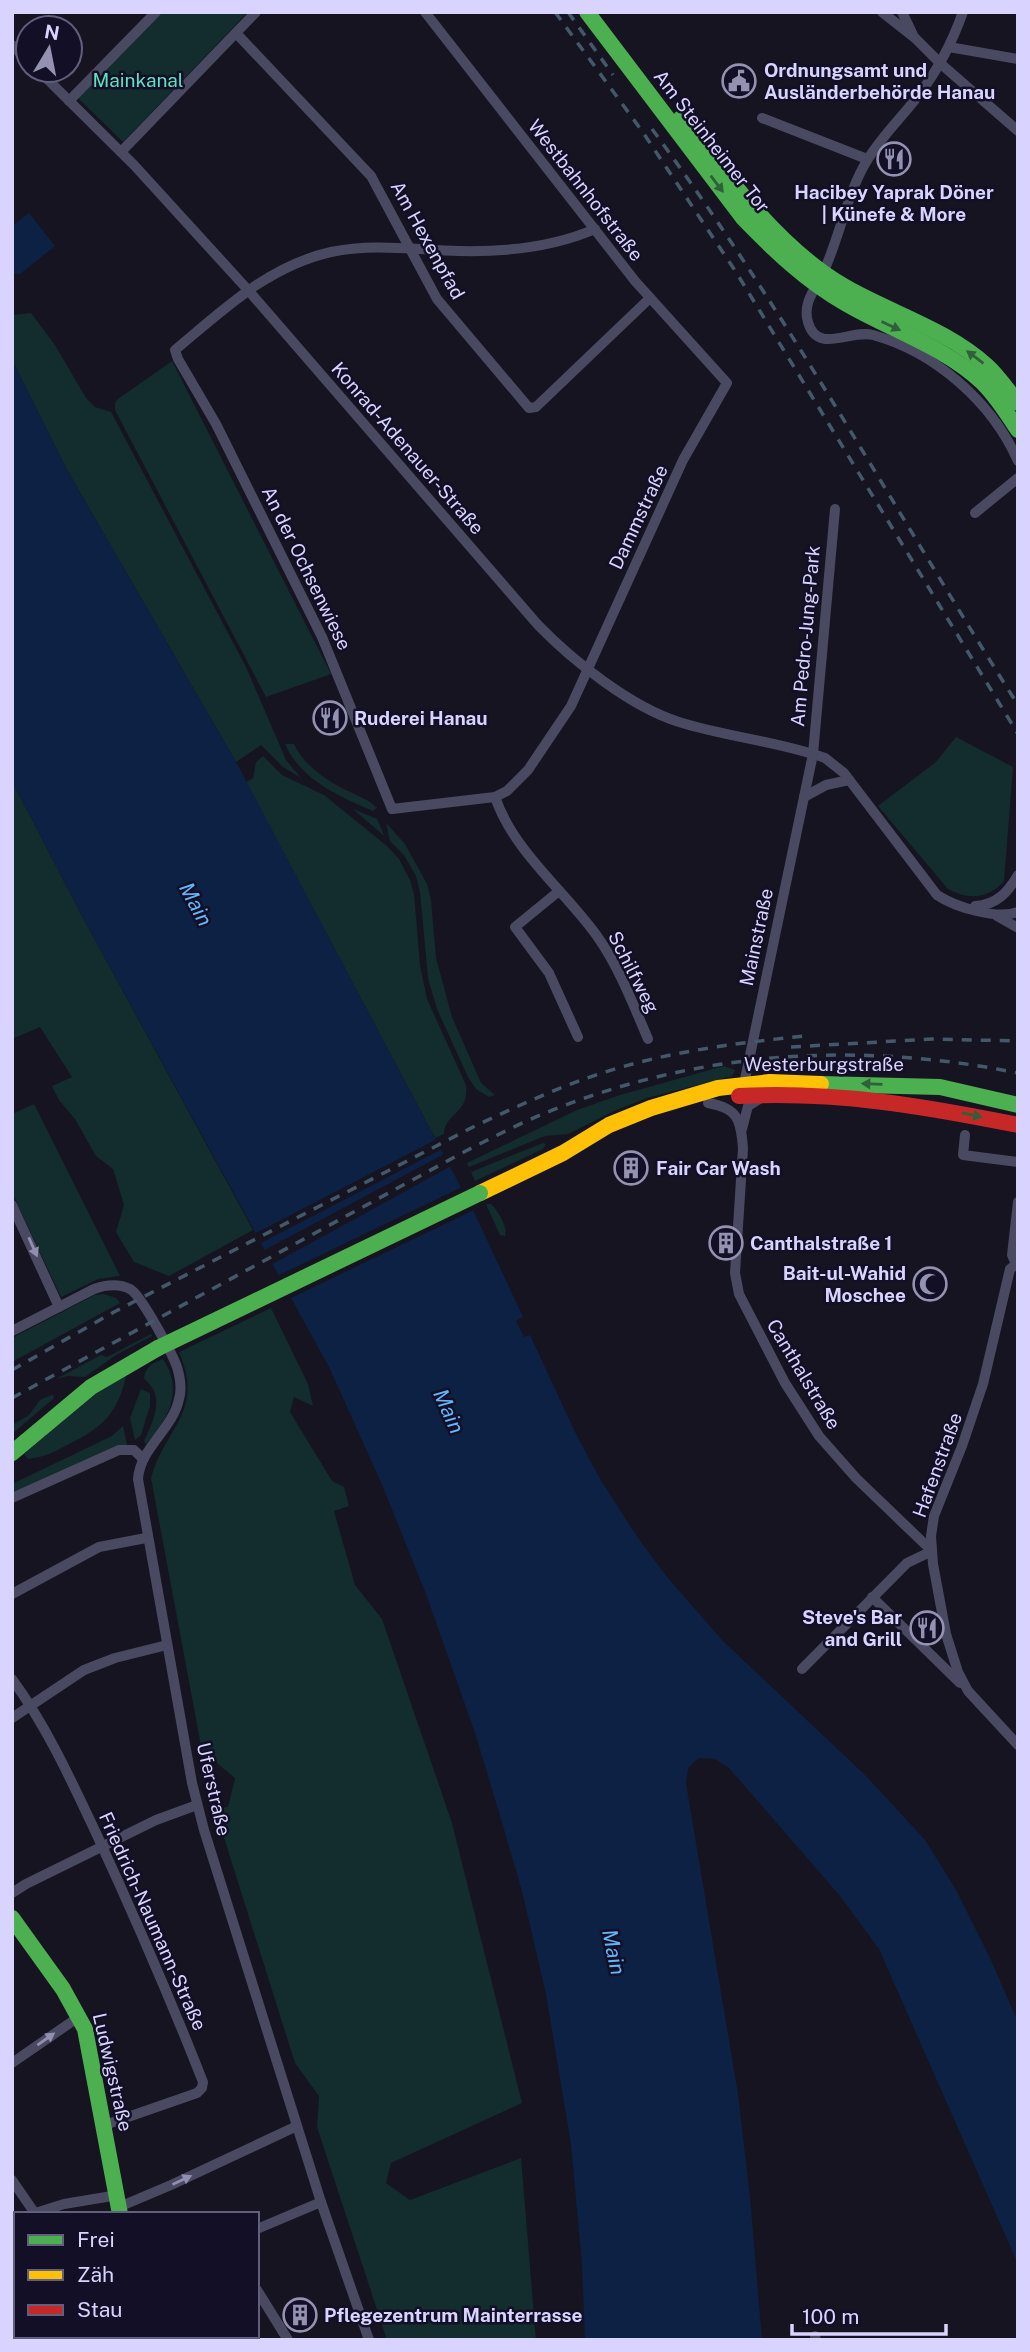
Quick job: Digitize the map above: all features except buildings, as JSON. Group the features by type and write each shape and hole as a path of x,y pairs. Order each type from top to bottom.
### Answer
{"main road":[{"name":"Am Steinheimer Tor","path":"587,12 743,218 781,257 819,279 865,314 942,352 964,367 999,400 1018,430"},
{"name":"Am Steinheimer Tor","path":"601,12 662,95 757,212 819,279 847,289 960,346 986,365 1018,403"},
{"name":"Westerburgstraße","path":"562,1153 609,1125 701,1092 742,1090 783,1083 940,1087 1018,1105"},
{"name":"Westerburgstraße","path":"562,1153 643,1122 742,1090 770,1095 875,1100 926,1106 1018,1125"},
{"path":"12,1453 91,1387 158,1348 562,1153"},
{"name":"Ludwigstraße","path":"12,1918 80,2016 88,2042 119,2205"}],"street":[{"path":"69,101 156,12"},
{"path":"121,152 256,12"},
{"name":"Westbahnhofstraße","path":"425,12 650,298 727,383"},
{"path":"882,12 915,38 1018,131"},
{"path":"902,12 915,38"},
{"path":"963,12 941,64 867,159 809,299 808,323 816,335 832,341 855,334 869,334 889,341 934,365 964,387 976,400 1001,431 1018,461"},
{"name":"Am Hexenpfad","path":"236,33 371,176 437,299 529,408 536,407 650,298"},
{"path":"949,47 1018,59"},
{"name":"Konrad-Adenauer-Straße","path":"52,84 121,152 248,290 538,625 586,668 639,703 670,719 813,754"},
{"path":"762,118 867,159"},
{"path":"248,290 296,263 332,252 366,248 459,251 508,249 565,239 595,229"},
{"name":"An der Ochsenwiese","path":"248,290 175,350 216,424 322,637 392,809 495,797"},
{"name":"Dammstraße","path":"495,797 507,791 528,770 570,706 683,460 727,383"},
{"path":"975,513 1018,478"},
{"name":"Am Pedro-Jung-Park","path":"835,509 813,754 832,763 849,780 933,891 945,900 997,916 1018,928"},
{"name":"Mainstraße","path":"742,1090 813,754"},
{"path":"804,797 825,785 849,780"},
{"name":"Schilfweg","path":"495,797 505,823 599,939 648,1038"},
{"path":"967,907 982,906 1001,897 1018,874"},
{"path":"559,891 515,927 549,973 578,1037"},
{"name":"Am Pedro-Jung-Park","path":"997,916 1018,912"},
{"name":"Canthalstraße","path":"770,1095 757,1099 748,1106 742,1132 735,1273 739,1294 785,1382 819,1436 856,1478 932,1551"},
{"path":"708,1102 733,1111 742,1132"},
{"path":"965,1135 963,1155 1018,1162"},
{"name":"Hafenstraße","path":"1018,1202 1012,1255 1017,1264 1010,1269 993,1347 973,1416 934,1516 931,1536 948,1646 958,1672 968,1691 1018,1745"},
{"path":"12,1205 59,1307"},
{"path":"12,1331 94,1289 111,1285 133,1291 155,1324 178,1369 181,1387 177,1406 169,1423 143,1459 134,1450 119,1450 12,1498"},
{"name":"Uferstraße","path":"143,1459 138,1479 146,1538 197,1805 321,2202 369,2340"},
{"path":"12,1594 99,1547 146,1538"},
{"path":"803,1669 906,1563 932,1551"},
{"path":"872,1597 968,1691"},
{"path":"12,1718 76,1674 93,1666 167,1645"},
{"name":"Friedrich-Naumann-Straße","path":"12,1679 31,1704 54,1746 102,1846 171,2001 203,2085 197,2093 105,2125"},
{"path":"12,1892 156,1820 197,1805"},
{"path":"12,2063 80,2016"},
{"path":"36,2212 64,2204 119,2205 171,2185 297,2126"},
{"path":"12,2180 32,2212"},
{"path":"259,2228 321,2202"},
{"path":"259,2293 288,2340"}],"green space":[{"name":"Mainkanal","path":"160,12 248,12 123,142 77,97"},
{"path":"31,313 55,345 86,398 95,407 111,412 246,667 286,760 301,778 283,767 261,745 236,762 67,470 12,360 12,315"},
{"path":"172,361 331,674 266,697 115,410 118,399"},
{"path":"956,737 1013,767 1004,881 992,891 978,896 963,895 948,889 878,806 936,762"},
{"path":"285,744 294,744 304,759 324,778 377,808 373,811 323,786 301,768"},
{"path":"263,756 282,775 324,795 387,846 399,859 410,880 414,894 420,965 427,999 466,1085 464,1102 448,1121 444,1134 435,1138 246,782 253,778 256,762"},
{"path":"12,781 82,916 253,1230 169,1276 134,1262 116,1232 124,1205 113,1169 96,1156 75,1119 59,1100 52,1086 72,1077 40,1027 12,1039"},
{"path":"353,809 377,819 384,835 383,835"},
{"path":"386,823 405,844 427,884 436,958 452,1017 481,1083 495,1095 489,1097 476,1089 437,1009 428,978 420,892 416,876 404,855 390,841"},
{"path":"724,1066 735,1070 732,1076 647,1098 568,1134 545,1136 469,1167 467,1163 577,1110"},
{"path":"34,1104 120,1276 98,1279 61,1297 12,1193 12,1114"},
{"path":"546,1144 543,1149 475,1181 471,1172"},
{"path":"486,1204 491,1204 499,1215 504,1224 505,1236 500,1235"},
{"path":"104,1294 116,1298 120,1303 12,1362 12,1338 95,1295"},
{"path":"271,1308 308,1384 313,1406 294,1397 290,1412 332,1481 344,1487 349,1506 334,1511 355,1585 382,1619 452,1823 522,2103 391,2163 386,2183 410,2200 521,2158 536,2340 387,2340 317,2127 319,2096 295,2063 215,1809 228,1807 235,1778 202,1751 151,1478 157,1460 185,1405 188,1390 179,1352"},
{"path":"151,1334 152,1336 116,1355 85,1377 68,1376 56,1379 101,1355 107,1357"},
{"path":"163,1359 172,1382 171,1404 161,1424 146,1444 144,1441 154,1417 156,1397 144,1378 150,1366"},
{"path":"126,1376 113,1410 91,1432 54,1452 28,1459 24,1454 94,1394"},
{"path":"141,1389 150,1393 150,1406 141,1435 135,1440 130,1418"},
{"path":"53,1395 54,1398 12,1434 12,1425 29,1415 40,1400"},
{"path":"123,1426 127,1445 12,1495 12,1484 112,1436"}],"water":[{"path":"29,213 55,246 20,274 12,274 12,226"},
{"name":"Main","path":"12,360 67,470 236,762 473,1210 523,1317 516,1321 524,1337 530,1335 600,1479 667,1577 722,1640 864,1774 893,1805 925,1840 955,1888 1018,2022 1018,2264 879,1949 840,1896 729,1768 715,1759 699,1758 688,1768 686,1783 738,2094 762,2340 585,2340 582,2264 571,2144 546,1994 522,1891 498,1809 475,1733 426,1594 383,1487 330,1369 82,916 12,781"}],"pier":[{"path":"439,1138 444,1148 257,1245 252,1235"},
{"path":"446,1153 453,1165 269,1266 261,1252"},
{"path":"464,1186 476,1209 287,1300 275,1277"}],"railway":[{"path":"555,12 642,131 736,272 1018,734"},
{"path":"568,12 613,75"},
{"path":"652,129 749,269 795,341 1018,705"},
{"path":"12,1370 114,1312 475,1126 552,1092 624,1066 675,1054 805,1036"},
{"path":"791,1047 932,1039 1018,1041"},
{"path":"12,1398 474,1147 550,1111 618,1087 731,1063 845,1055 903,1057 1018,1073"}],"traffic: fast":[{"path":"587,12 743,218 767,242 804,275 831,294 968,370 993,394 1018,430"},
{"path":"681,118 748,201 804,258 845,287 969,351 991,370 1018,403"},
{"path":"821,1084 940,1087 1018,1105"},
{"path":"158,1348 480,1193"},
{"path":"12,1453 91,1387 158,1348"},
{"path":"12,1918 63,1989 85,2029 120,2212"}],"traffic: slow":[{"path":"480,1193 563,1153 609,1125 651,1108 718,1088 770,1082 821,1084"}],"traffic: jam":[{"path":"739,1096 845,1098 1018,1125"}],"place":[{"name":"Ordnungsamt und Ausländerbehörde Hanau","path":"739,81"},
{"name":"Hacibey Yaprak Döner | Künefe & More","path":"894,159"},
{"name":"Ruderei Hanau","path":"330,718"},
{"name":"Fair Car Wash","path":"631,1168"},
{"name":"Canthalstraße 1","path":"726,1243"},
{"name":"Bait-ul-Wahid Moschee","path":"930,1284"},
{"name":"Steve's Bar and Grill","path":"927,1628"},
{"name":"Pflegezentrum Mainterrasse","path":"300,2315"}]}
